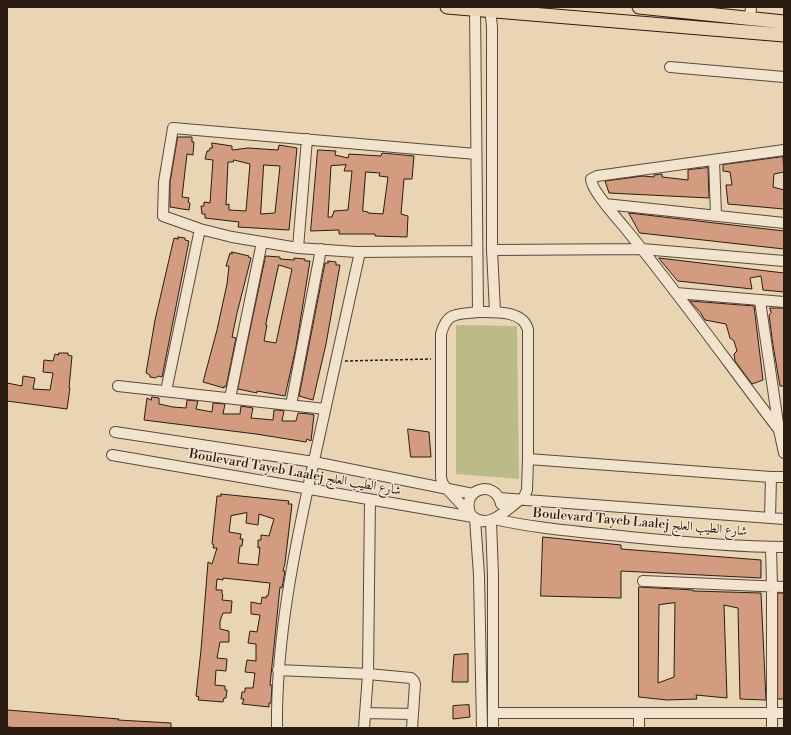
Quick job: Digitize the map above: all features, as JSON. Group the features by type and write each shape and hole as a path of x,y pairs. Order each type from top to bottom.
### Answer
{"main road":[{"path":"447,7 491,9 784,34"},
{"path":"639,7 751,12 784,22"}],"street":[{"path":"475,8 478,312"},
{"path":"491,9 492,250 494,312"},
{"path":"670,67 784,77"},
{"path":"476,154 173,128 164,182 163,216 200,229 232,237 298,248 360,252 477,251"},
{"path":"298,248 307,139"},
{"path":"779,430 676,293 606,204 591,182 591,179 593,177 784,150"},
{"path":"714,160 716,215"},
{"path":"606,204 784,223"},
{"path":"166,391 200,229"},
{"path":"230,398 262,242"},
{"path":"492,250 642,249 784,260"},
{"path":"290,405 321,250"},
{"path":"277,728 278,670 296,549 335,362 360,252"},
{"path":"676,293 784,302"},
{"path":"760,301 779,430 784,452"},
{"path":"494,312 517,316 527,325 528,330 527,490 520,500 494,519 482,522 473,516 442,482 440,470 441,334 443,325 452,315 494,312"},
{"path":"118,386 325,409"},
{"name":"Boulevard Tayeb Laalej شارع الطيب العلج","path":"115,432 314,462 473,494"},
{"name":"Boulevard Tayeb Laalej شارع الطيب العلج","path":"112,455 473,516"},
{"path":"528,459 784,477"},
{"path":"770,518 771,477"},
{"path":"482,728 479,575 473,516 468,503 473,494 477,491 487,489 492,491 499,498 501,508 494,519 494,728"},
{"name":"Boulevard Tayeb Laalej شارع الطيب العلج","path":"499,498 784,519"},
{"path":"364,728 368,674 370,499"},
{"name":"Boulevard Tayeb Laalej شارع الطيب العلج","path":"494,519 511,523 568,531 670,541 784,547"},
{"path":"771,547 772,728"},
{"path":"643,581 784,587"},
{"path":"278,670 406,677 414,681 415,684 412,728"},
{"path":"365,713 412,714"},
{"path":"493,713 784,713"},
{"path":"639,713 639,728"}],"path":[{"path":"335,362 441,359"}],"green space":[{"path":"456,325 517,326 519,479 456,474"}],"building":[{"path":"178,137 192,137 192,142 194,142 193,155 187,154 182,197 189,198 189,210 170,207 170,183"},
{"path":"212,143 232,146 232,150 248,148 278,150 279,145 297,148 289,230 238,227 239,222 205,218 205,214 202,214 201,206 204,206 204,202 210,203 213,160 205,159 207,151 212,148","holes":["234,160 250,164 246,211 229,210 229,204 226,205 228,162 233,162","264,165 280,166 275,213 261,214"]},
{"path":"318,150 336,151 335,155 348,158 349,154 381,156 382,153 414,156 412,179 404,179 401,214 408,216 407,237 375,236 375,234 339,234 339,230 311,231","holes":["346,165 344,171 352,171 348,210 334,211 332,217 328,217 331,166","366,172 380,173 379,176 388,177 383,214 368,213 363,211"]},
{"path":"783,157 784,172 774,174 773,187 784,190 784,209 728,204 726,185 732,185 730,172 723,171 723,165"},
{"path":"708,168 709,198 609,193 605,181 643,176 654,177 654,175 662,174 662,177 688,180 688,170"},
{"path":"629,213 784,231 784,249 640,233"},
{"path":"178,237 185,238 185,240 189,241 162,377 150,377 150,375 146,373 155,320 174,238 178,239"},
{"path":"232,252 249,256 248,257 251,258 232,337 236,338 226,387 224,386 224,388 203,382 217,330 227,284 229,266 226,266 230,253 232,254"},
{"path":"266,256 280,257 280,259 305,259 305,261 310,261 296,347 285,396 238,389","holes":["279,265 292,269 276,343 264,341"]},
{"path":"659,258 784,273 784,292 763,290 761,276 750,278 752,289 678,281"},
{"path":"328,261 336,262 336,265 340,265 326,344 313,400 299,396 325,263 328,263"},
{"path":"690,301 754,306 763,380 752,384 735,361 734,354 737,351 734,341 730,338 726,324 705,320"},
{"path":"770,308 784,308 784,386 780,386 769,315 771,313"},
{"path":"59,353 68,353 68,355 72,356 67,409 7,401 7,383 22,386 23,376 35,378 33,389 50,390 53,373 43,372 44,360 53,361 55,354 58,355"},
{"path":"152,397 159,398 159,404 173,407 186,408 187,400 198,401 196,409 212,412 213,403 225,404 223,414 240,414 241,406 253,408 251,418 273,420 274,410 284,411 282,421 296,421 298,413 314,415 311,441 307,439 306,442 144,420 147,398 151,400"},
{"path":"408,429 429,432 431,457 411,457"},
{"path":"221,494 289,501 288,504 292,504 283,571 285,571 282,588 280,587 270,685 272,685 271,703 269,703 269,707 242,704 244,699 241,699 242,692 245,692 245,688 253,688 255,673 245,672 247,660 256,661 256,644 248,643 250,631 257,632 260,615 251,614 251,602 261,604 262,597 266,598 266,596 268,596 270,583 223,578 223,580 217,579 216,590 222,590 222,600 232,601 231,613 223,613 220,621 220,629 229,631 229,642 220,642 217,658 227,659 226,671 216,670 215,685 225,686 225,690 227,690 226,698 224,698 223,702 198,700 199,697 196,696 208,562 212,564 217,548 213,548 214,545 212,544 217,496 221,496","holes":["247,513 246,523 258,525 259,514 274,519 269,536 261,535 261,540 258,540 258,548 260,547 258,565 238,563 240,546 242,546 243,539 240,539 241,534 229,532 231,516"]},
{"path":"543,537 621,545 621,549 761,560 761,578 621,571 621,598 541,596"},
{"path":"639,587 693,591 761,593 766,700 740,699 738,608 724,605 727,698 696,695 697,699 667,700 639,697","holes":["675,603 674,677 658,683 659,605"]},
{"path":"778,593 784,593 784,699 778,699"},
{"path":"468,654 468,682 452,682 454,655"},
{"path":"469,705 470,717 453,719 453,706"},
{"path":"7,710 171,723 171,728 11,728 7,727"}]}
